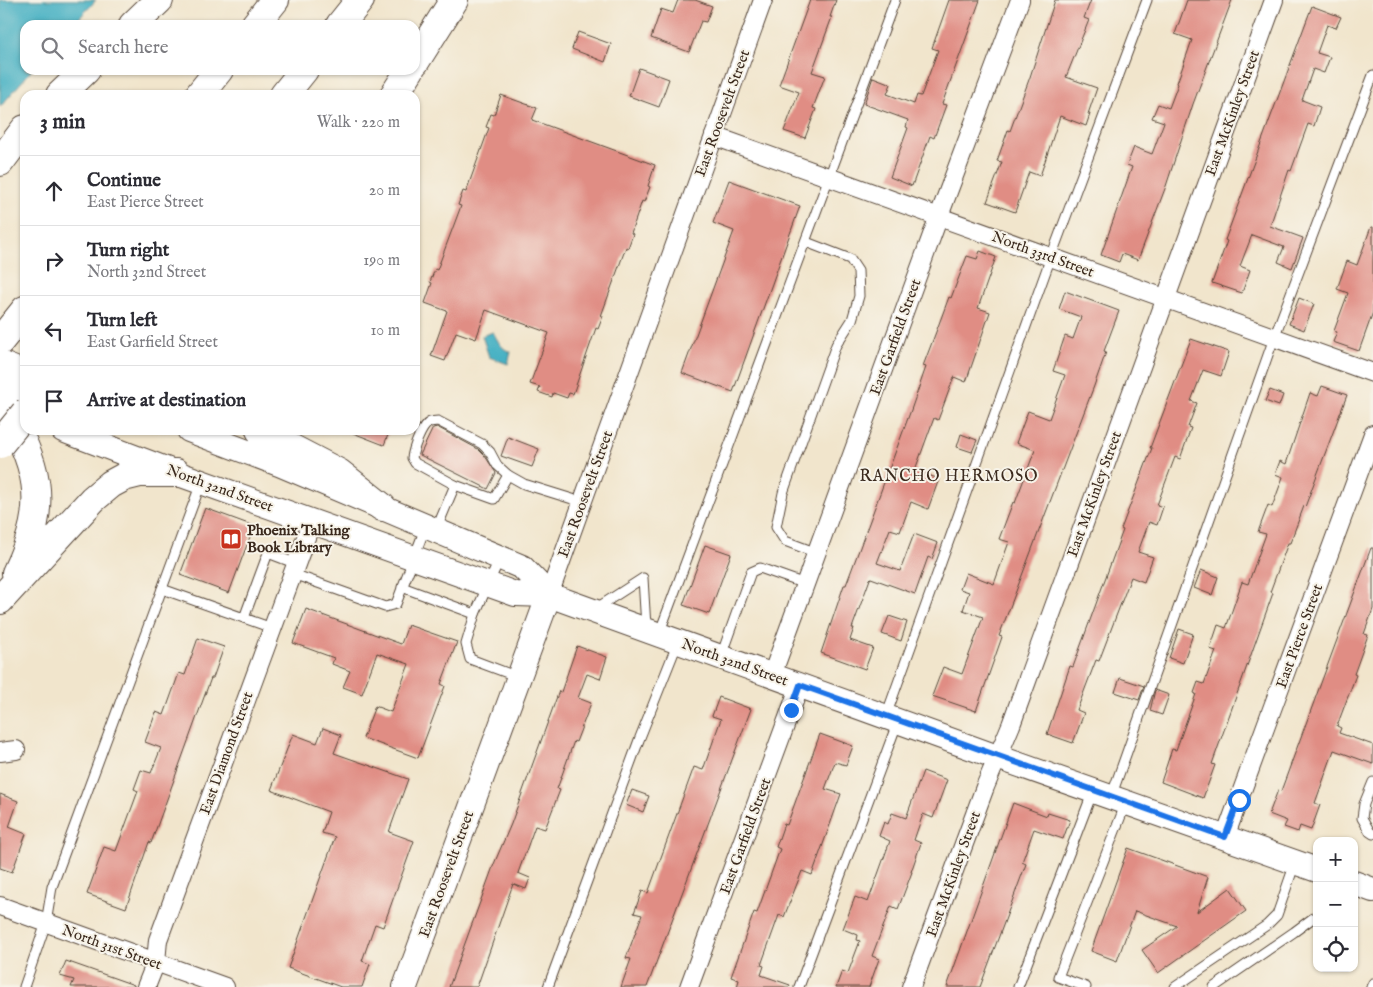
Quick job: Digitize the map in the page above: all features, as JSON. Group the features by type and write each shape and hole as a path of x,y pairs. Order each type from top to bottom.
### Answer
{"highway":[{"path":"138,20 158,0"},
{"path":"259,20 274,0"},
{"path":"344,20 360,0"},
{"path":"420,54 454,0"},
{"path":"65,90 81,75"},
{"path":"203,90 215,75"},
{"path":"288,90 300,75"},
{"path":"397,90 407,75"},
{"path":"0,151 20,133"},
{"path":"0,162 20,136"},
{"path":"0,341 20,316"},
{"path":"0,444 11,394"},
{"path":"11,394 20,428"},
{"path":"0,600 26,552 33,532 37,507 32,464 22,435"},
{"path":"266,435 339,473 382,507"},
{"path":"0,600 93,499 112,484 124,477 140,474 176,473"}],"main road":[{"name":"North 32nd Street","path":"76,435 176,473 515,594 549,594 997,757 1306,866"},
{"name":"North 32nd Street","path":"202,435 279,464 522,567 549,594"},
{"name":"East Roosevelt Street","path":"405,987 549,594"}],"street":[{"name":"East Roosevelt Street","path":"549,594 763,0"},
{"name":"East Garfield Street","path":"772,675 939,216 1020,0"},
{"name":"East McKinley Street","path":"911,987 997,757 1011,725 1164,298 1274,0"},
{"name":"North 33rd Street","path":"714,136 1373,373"},
{"name":"East Pierce Street","path":"1225,837 1373,434"},
{"name":"East Diamond Street","path":"146,987 156,962 158,940 312,521"},
{"name":"East Garfield Street","path":"689,987 800,685"},
{"name":"North 31st Street","path":"0,906 225,987"}],"lane":[{"path":"548,987 640,740 661,635 895,0"},
{"path":"800,987 1051,257 1147,0"},
{"path":"1018,987 1110,797 1274,338 1373,75"},
{"path":"806,242 850,260 858,271 859,287 859,296 852,320 836,345 783,493 776,527 785,541 817,553"},
{"path":"508,475 494,500 455,485 415,463 412,458 425,426 430,422 438,421 482,444 490,452 497,465 508,475 524,484 582,502"},
{"path":"24,987 46,923 52,887 202,482"},
{"path":"244,618 268,553 295,569 385,607 396,604 414,558 455,485"},
{"path":"500,558 475,614 466,644 470,659 518,677"},
{"path":"720,657 750,572 760,568 805,584"},
{"path":"592,611 643,578 661,635"},
{"path":"402,587 475,614"},
{"path":"162,589 272,628"},
{"path":"1373,782 1364,804 1362,818 1373,834"},
{"path":"1086,987 1058,978 1110,843 1110,797"},
{"path":"1175,987 1267,925 1277,915 1306,866"},
{"path":"1214,987 1313,918"},
{"path":"1371,987 1373,983"}],"water":[{"path":"0,0 96,0 78,20 20,20 20,75 28,75 0,107"},
{"path":"493,332 502,347 511,352 508,364 489,357 482,336"}],"building":[{"path":"678,0 695,0 712,6 706,22 701,21 689,52 651,38 661,9 673,13"},
{"path":"810,0 836,0 830,17 832,17 812,72 825,76 813,108 816,109 805,138 784,131 799,92 779,85"},
{"path":"949,0 980,0 942,104 946,105 934,138 930,136 912,186 890,177 908,128 906,127 908,120 864,104 873,77 891,84 887,94 914,104 917,95 921,96 938,50 932,48"},
{"path":"1055,0 1091,0 1084,18 1089,20 1066,77 1097,88 1086,126 1060,116 1040,176 1029,172 1015,212 987,202 1002,162 997,161 1030,77"},
{"path":"1187,0 1232,0 1138,260 1122,254 1119,262 1101,255 1132,167 1127,165 1134,147 1152,154 1164,122 1152,118 1158,104 1169,108 1178,84 1192,40 1175,34"},
{"path":"1312,6 1341,17 1336,28 1327,25 1317,53 1330,57 1324,73 1313,69 1302,100 1320,107 1314,126 1308,124 1291,171 1289,170 1270,226 1303,238 1292,268 1278,262 1284,247 1252,235 1240,266 1250,270 1242,293 1212,283 1227,241 1225,240"},
{"path":"578,32 611,44 605,62 572,49"},
{"path":"639,68 669,79 659,107 629,96"},
{"path":"501,95 537,108 532,120 655,165 648,186 650,187 644,202 642,201 631,233 633,234 628,248 626,247 601,316 603,316 598,329 596,328 573,394 569,393 567,398 553,393 552,397 538,392 540,387 530,384 549,333 486,310 476,339 456,332 445,361 431,356 447,311 425,303 432,283 430,282 435,269 437,270 461,206 458,205 463,191 466,192 489,128 486,127 491,114 494,115"},
{"path":"729,180 800,206 733,392 682,373 734,231 713,223"},
{"path":"1371,227 1373,227 1373,312 1359,351 1333,342 1337,332 1334,331 1348,293 1337,289 1347,261 1357,265"},
{"path":"980,251 996,257 978,308 990,312 966,382 954,377 938,420 934,418 915,470 939,479 928,509 911,502 900,532 890,529 877,563 900,571 914,534 938,543 932,559 928,557 915,594 870,579 852,628 854,628 850,640 873,648 865,669 821,653 844,585 846,585 911,410 926,367 923,366 949,297 951,298 967,256 977,259"},
{"path":"1065,291 1119,311 1104,351 1106,352 1094,386 999,636 1002,637 976,711 932,696 943,667 962,674 983,617 963,610 969,592 960,589 966,573 994,584 1009,542 999,539 1035,450 1016,443 1028,411 1049,419 1065,375 1053,371 1065,336 1073,339 1081,317 1059,309"},
{"path":"1299,298 1314,304 1304,330 1289,324"},
{"path":"1191,339 1229,352 1221,376 1203,370 1191,401 1197,403 1188,427 1191,428 1180,459 1175,457 1157,505 1163,507 1157,525 1149,522 1138,552 1153,557 1144,582 1131,577 1099,661 1096,660 1077,710 1084,713 1073,743 1047,734 1070,666 1073,667 1123,530 1121,529 1152,448 1150,448"},
{"path":"1322,386 1347,395 1305,507 1290,543 1288,543 1270,592 1273,593 1212,764 1215,765 1203,798 1161,782 1172,749 1176,750 1196,694 1194,693 1198,682 1204,684 1216,651 1210,649 1218,625 1226,628 1242,582 1248,584 1266,534 1258,532 1268,505 1272,507 1283,477 1275,474 1280,461 1286,464 1310,393 1318,396"},
{"path":"1270,390 1283,395 1279,406 1265,401"},
{"path":"437,427 478,449 485,456 496,473 488,489 420,455 433,428"},
{"path":"961,434 977,440 972,452 957,447"},
{"path":"358,435 388,435 384,445"},
{"path":"508,437 539,449 532,467 501,456"},
{"path":"205,508 254,526 229,593 180,575"},
{"path":"705,545 731,554 709,614 683,605"},
{"path":"1371,548 1373,548 1373,609 1364,634 1368,635 1354,674 1356,675 1337,726 1341,728 1339,733 1373,745 1373,764 1334,750 1315,803 1320,805 1311,830 1300,826 1298,832 1284,827 1287,821 1269,814 1278,790 1281,791"},
{"path":"1201,570 1218,577 1212,595 1194,588"},
{"path":"306,609 401,644 408,625 457,642 441,684 445,686 418,758 363,738 375,706 391,712 409,664 377,653 362,694 343,687 350,671 332,664 334,658 293,643"},
{"path":"889,616 907,622 901,641 882,634"},
{"path":"1179,629 1193,634 1183,663 1169,658"},
{"path":"198,638 224,647 151,843 149,842 126,908 87,894 104,847 116,851 138,791 134,789 141,770 151,773 161,748 145,742 156,712 164,715 179,673 185,675"},
{"path":"577,646 607,657 600,679 587,674 578,698 591,703 576,742 574,741 557,789 560,790 545,829 535,826 518,873 530,878 526,889 513,884 477,987 449,987 559,691 561,692"},
{"path":"1120,678 1144,686 1139,700 1115,692"},
{"path":"1155,690 1169,695 1162,715 1150,711"},
{"path":"719,697 751,709 647,987 621,987 631,959 626,958 642,915 634,913 642,891 648,893 694,767 703,770 721,719 712,716"},
{"path":"323,728 341,735 334,753 408,779 389,832 414,841 383,927 375,924 362,961 370,964 362,987 341,987 288,968 335,837 322,833 329,812 271,790 293,734 317,743"},
{"path":"820,734 853,746 846,765 835,762 825,789 841,794 812,875 802,871 784,917 779,915 761,965 764,966 761,975 790,985 789,987 737,987 739,980 731,977 754,912 757,913 780,849 776,847 784,824 787,825"},
{"path":"923,771 947,780 933,818 923,814 914,840 921,843 912,872 898,909 891,906 872,956 879,959 869,987 836,987 842,971 848,973 860,941 857,940 858,935 843,929 855,897 868,902 890,841 879,836 884,822 888,824 892,813 906,818"},
{"path":"632,790 649,796 643,812 626,805"},
{"path":"0,794 18,801 9,827 26,834 12,872 0,868"},
{"path":"1013,803 1047,816 1048,813 1070,820 1063,839 1034,829 1022,862 1026,864 980,987 947,987"},
{"path":"1128,848 1208,877 1197,912 1230,888 1246,911 1158,973 1142,950 1177,926 1135,911 1117,961 1091,951"},
{"path":"66,961 134,985 134,987 71,987 74,980 60,976"}],"place":[{"name":"Phoenix Talking Book Library","path":"231,539"}],"district":[{"name":"RANCHO HERMOSO","path":"949,475"}],"route":[{"path":"791,710 800,685 1225,837 1239,800"}]}
